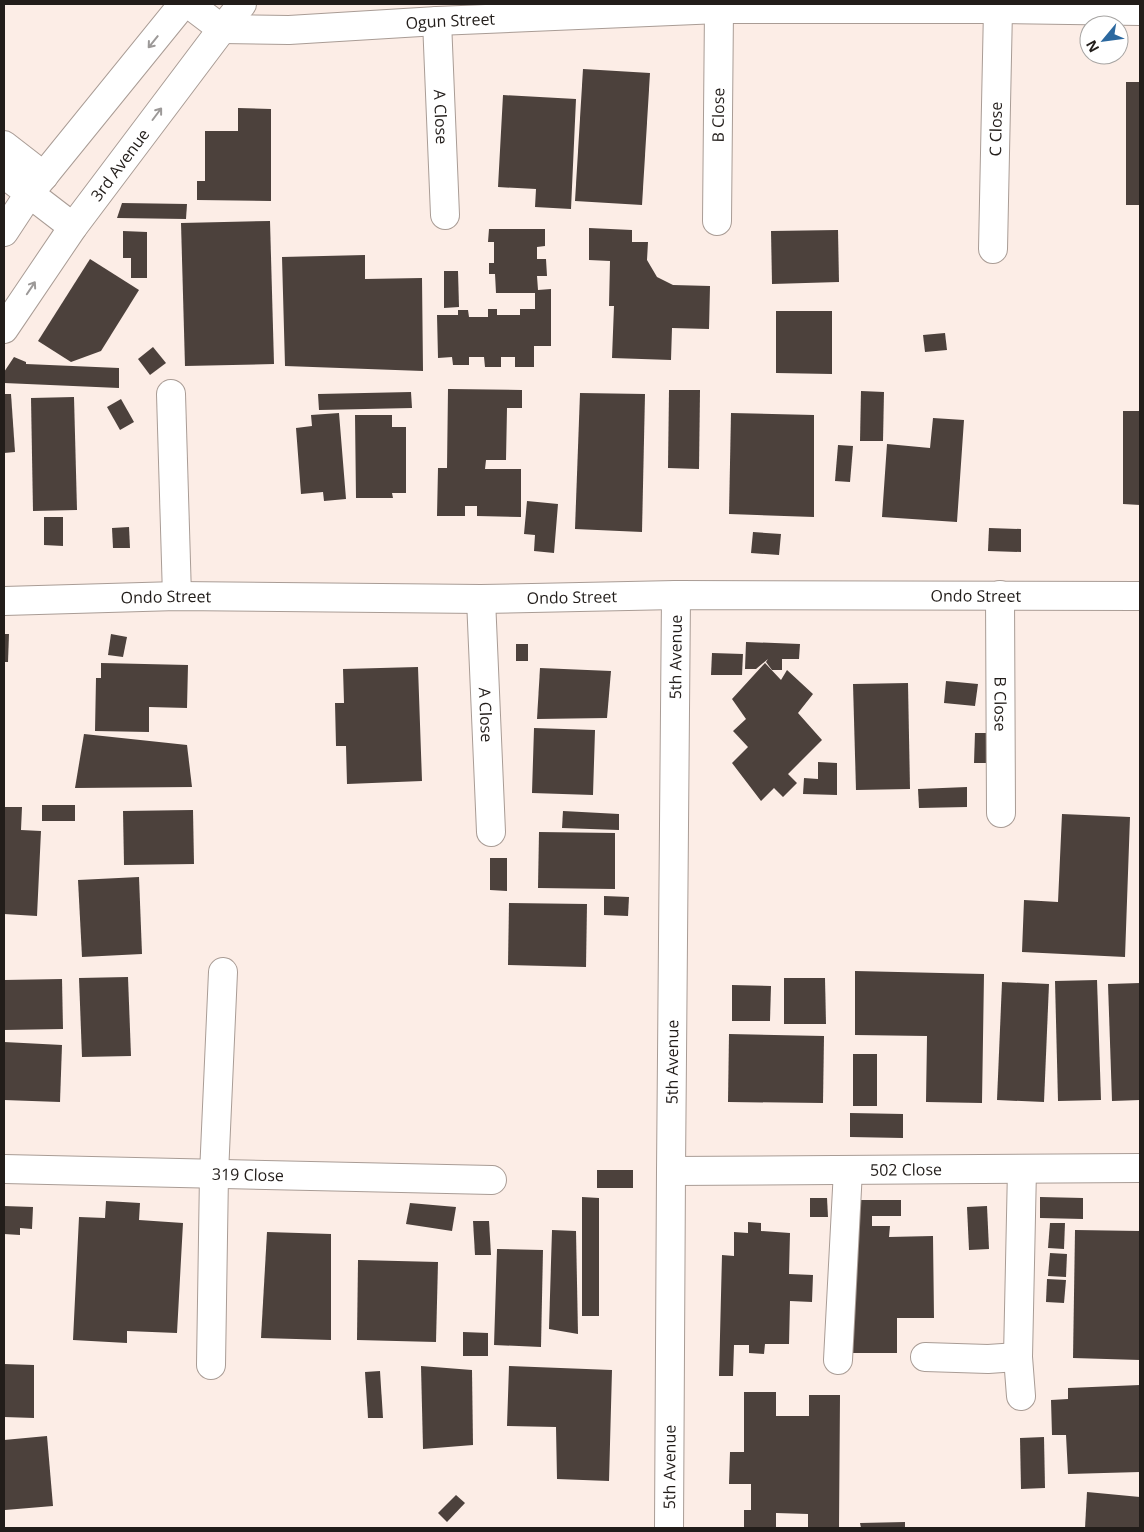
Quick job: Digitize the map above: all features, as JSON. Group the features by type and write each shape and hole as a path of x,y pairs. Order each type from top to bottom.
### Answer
{"street":[{"path":"4,232 37,185 184,4"},
{"path":"189,4 222,29"},
{"name":"3rd Avenue","path":"4,329 73,227 242,4"},
{"name":"Ogun Street","path":"222,29 288,30 436,21 719,9 1140,11"},
{"name":"B Close","path":"717,221 719,9"},
{"name":"C Close","path":"993,250 998,9"},
{"name":"A Close","path":"436,21 445,215"},
{"path":"4,145 73,227"},
{"path":"4,174 37,185"},
{"path":"171,394 177,596"},
{"name":"Ondo Street","path":"4,601 177,596 481,599 676,594 1140,596"},
{"name":"5th Avenue","path":"669,1528 676,594"},
{"name":"B Close","path":"1000,596 1002,813"},
{"name":"A Close","path":"481,599 491,832"},
{"path":"211,1364 214,1174 223,972"},
{"name":"502 Close","path":"671,1171 1140,1168"},
{"name":"319 Close","path":"4,1169 492,1180"},
{"path":"1021,1396 1018,1358 1022,1169"},
{"path":"838,1360 848,1170"},
{"path":"925,1357 1018,1358"}],"building":[{"path":"583,69 650,73 642,205 575,201"},
{"path":"1126,82 1140,82 1140,205 1126,205"},
{"path":"503,95 576,99 571,209 535,207 536,189 498,187"},
{"path":"238,108 271,109 271,201 197,200 197,181 205,181 205,131 238,131"},
{"path":"122,203 187,204 186,219 117,218"},
{"path":"270,221 274,364 185,366 181,223"},
{"path":"589,228 632,230 632,242 648,242 647,260 657,277 673,285 710,286 709,329 672,328 671,360 612,358 614,306 609,306 610,261 589,260"},
{"path":"489,229 545,229 545,246 537,247 537,259 546,259 547,276 537,276 538,290 551,289 551,346 534,346 534,367 515,367 515,357 501,357 501,367 485,367 484,357 469,357 469,365 453,365 452,357 438,358 437,315 458,315 458,310 468,310 469,317 488,317 488,309 497,309 497,315 520,315 520,309 535,309 535,293 496,293 495,274 489,274 489,263 494,263 494,242 488,242"},
{"path":"838,230 839,282 772,284 771,231"},
{"path":"123,231 147,232 147,278 131,278 131,258 123,258"},
{"path":"365,255 365,279 422,278 423,371 285,366 282,257"},
{"path":"90,259 139,290 101,351 71,362 38,341"},
{"path":"444,271 458,271 459,307 444,308"},
{"path":"776,311 832,311 832,374 776,373"},
{"path":"945,333 947,350 925,352 923,335"},
{"path":"153,347 166,363 150,375 138,359"},
{"path":"14,357 26,362 26,364 119,368 119,388 4,383 4,372"},
{"path":"448,389 522,390 522,408 507,408 506,460 486,460 485,469 521,469 521,517 477,516 477,506 465,506 465,516 437,516 438,468 447,468"},
{"path":"669,390 700,390 699,469 668,468"},
{"path":"861,391 884,392 883,441 860,441"},
{"path":"411,392 412,408 319,410 318,394"},
{"path":"580,393 645,394 642,532 575,529"},
{"path":"4,394 11,394 15,452 4,453"},
{"path":"74,397 77,510 33,511 31,398"},
{"path":"121,399 134,422 120,430 107,407"},
{"path":"1123,411 1140,411 1140,505 1123,504"},
{"path":"339,413 346,499 324,501 323,492 301,494 296,428 312,426 311,415"},
{"path":"731,413 814,415 814,517 729,514"},
{"path":"355,415 392,415 392,427 406,427 406,493 392,493 393,498 356,498"},
{"path":"933,418 964,420 957,522 882,517 887,444 930,448"},
{"path":"838,445 853,446 850,482 835,481"},
{"path":"527,501 558,504 554,553 534,551 535,535 524,534"},
{"path":"44,517 63,517 63,546 44,545"},
{"path":"129,527 130,548 113,548 112,528"},
{"path":"989,528 1021,529 1021,552 988,551"},
{"path":"753,532 781,534 779,555 751,553"},
{"path":"4,634 9,634 8,662 4,662"},
{"path":"111,634 127,637 123,657 108,655"},
{"path":"746,642 800,644 799,659 782,659 782,670 772,670 766,662 768,659 756,669 745,669"},
{"path":"516,644 528,644 528,661 516,661"},
{"path":"712,653 743,654 742,675 711,675"},
{"path":"101,663 188,665 187,708 149,707 149,732 95,731 96,678 101,678"},
{"path":"765,663 781,680 787,670 813,694 798,713 822,740 788,774 797,783 783,797 774,788 761,801 732,763 748,747 733,731 746,719 732,699"},
{"path":"418,667 422,781 347,784 346,746 336,746 335,703 344,703 343,669"},
{"path":"540,668 611,671 607,718 537,719"},
{"path":"946,681 978,684 975,706 944,703"},
{"path":"908,683 910,789 856,790 853,684"},
{"path":"534,728 595,730 593,795 532,793"},
{"path":"975,733 986,733 986,763 974,763"},
{"path":"84,734 187,745 192,787 75,788"},
{"path":"818,762 837,763 837,795 803,794 804,778 818,779"},
{"path":"967,787 967,807 919,808 918,789"},
{"path":"42,805 75,805 75,821 42,821"},
{"path":"4,807 22,807 21,830 41,831 37,916 4,914"},
{"path":"193,810 194,864 124,865 123,811"},
{"path":"563,811 619,814 619,830 562,828"},
{"path":"1062,814 1130,817 1125,957 1022,952 1024,900 1058,902"},
{"path":"539,832 615,833 615,889 538,888"},
{"path":"490,858 507,858 507,891 490,890"},
{"path":"139,877 142,954 82,957 78,880"},
{"path":"604,896 629,897 628,916 604,915"},
{"path":"509,903 587,904 586,967 508,965"},
{"path":"855,971 984,974 982,1103 926,1102 927,1036 855,1035"},
{"path":"128,977 131,1056 82,1057 79,978"},
{"path":"784,978 825,978 826,1024 784,1024"},
{"path":"62,979 63,1029 4,1030 4,980"},
{"path":"1097,980 1101,1100 1058,1101 1055,981"},
{"path":"1002,982 1049,984 1044,1102 997,1100"},
{"path":"1140,983 1140,1100 1112,1101 1108,984"},
{"path":"732,985 771,986 770,1021 732,1021"},
{"path":"729,1034 824,1036 823,1103 728,1102"},
{"path":"4,1042 62,1045 60,1102 4,1100"},
{"path":"853,1054 877,1054 877,1106 853,1106"},
{"path":"850,1113 903,1114 903,1138 850,1137"},
{"path":"597,1170 633,1170 633,1188 597,1188"},
{"path":"582,1197 599,1198 599,1316 582,1316"},
{"path":"1040,1197 1083,1198 1083,1219 1040,1218"},
{"path":"810,1198 827,1198 828,1217 810,1217"},
{"path":"854,1200 901,1200 901,1216 872,1216 872,1226 890,1226 889,1237 933,1236 934,1318 897,1318 897,1353 850,1353"},
{"path":"106,1201 140,1203 139,1220 183,1223 177,1333 127,1331 127,1343 73,1340 79,1217 105,1218"},
{"path":"410,1203 456,1207 452,1231 406,1224"},
{"path":"4,1206 33,1207 32,1229 20,1228 20,1235 4,1234"},
{"path":"987,1206 989,1249 969,1250 967,1207"},
{"path":"473,1221 489,1221 491,1255 475,1255"},
{"path":"748,1222 761,1223 761,1231 790,1233 789,1274 813,1275 812,1302 790,1301 789,1344 765,1344 764,1354 749,1353 749,1345 734,1345 733,1376 719,1376 722,1255 734,1256 734,1232 748,1233"},
{"path":"1050,1223 1065,1223 1064,1249 1048,1248"},
{"path":"552,1230 576,1231 578,1334 549,1329"},
{"path":"1075,1230 1140,1231 1140,1360 1073,1358"},
{"path":"267,1232 331,1234 331,1340 261,1338"},
{"path":"497,1249 543,1250 541,1347 494,1345"},
{"path":"1050,1253 1067,1254 1066,1277 1048,1276"},
{"path":"358,1260 438,1262 436,1342 357,1340"},
{"path":"1047,1279 1066,1280 1064,1303 1046,1302"},
{"path":"463,1332 488,1333 488,1356 463,1356"},
{"path":"4,1364 34,1365 34,1418 4,1417"},
{"path":"421,1366 472,1370 473,1445 423,1449"},
{"path":"509,1366 612,1370 609,1481 557,1479 556,1427 507,1426"},
{"path":"380,1371 383,1418 368,1418 365,1372"},
{"path":"1140,1385 1140,1472 1068,1474 1066,1435 1052,1435 1051,1400 1068,1399 1068,1388"},
{"path":"744,1392 776,1392 776,1416 809,1416 809,1395 840,1395 839,1528 808,1528 808,1514 776,1513 776,1528 744,1528 744,1510 751,1510 751,1484 729,1484 730,1452 744,1452"},
{"path":"47,1436 53,1506 5,1510 4,1440"},
{"path":"1044,1437 1045,1488 1021,1489 1020,1438"},
{"path":"1087,1492 1140,1497 1140,1528 1085,1528"},
{"path":"456,1495 465,1503 447,1522 438,1513"},
{"path":"905,1522 905,1528 861,1528 860,1523"}]}
